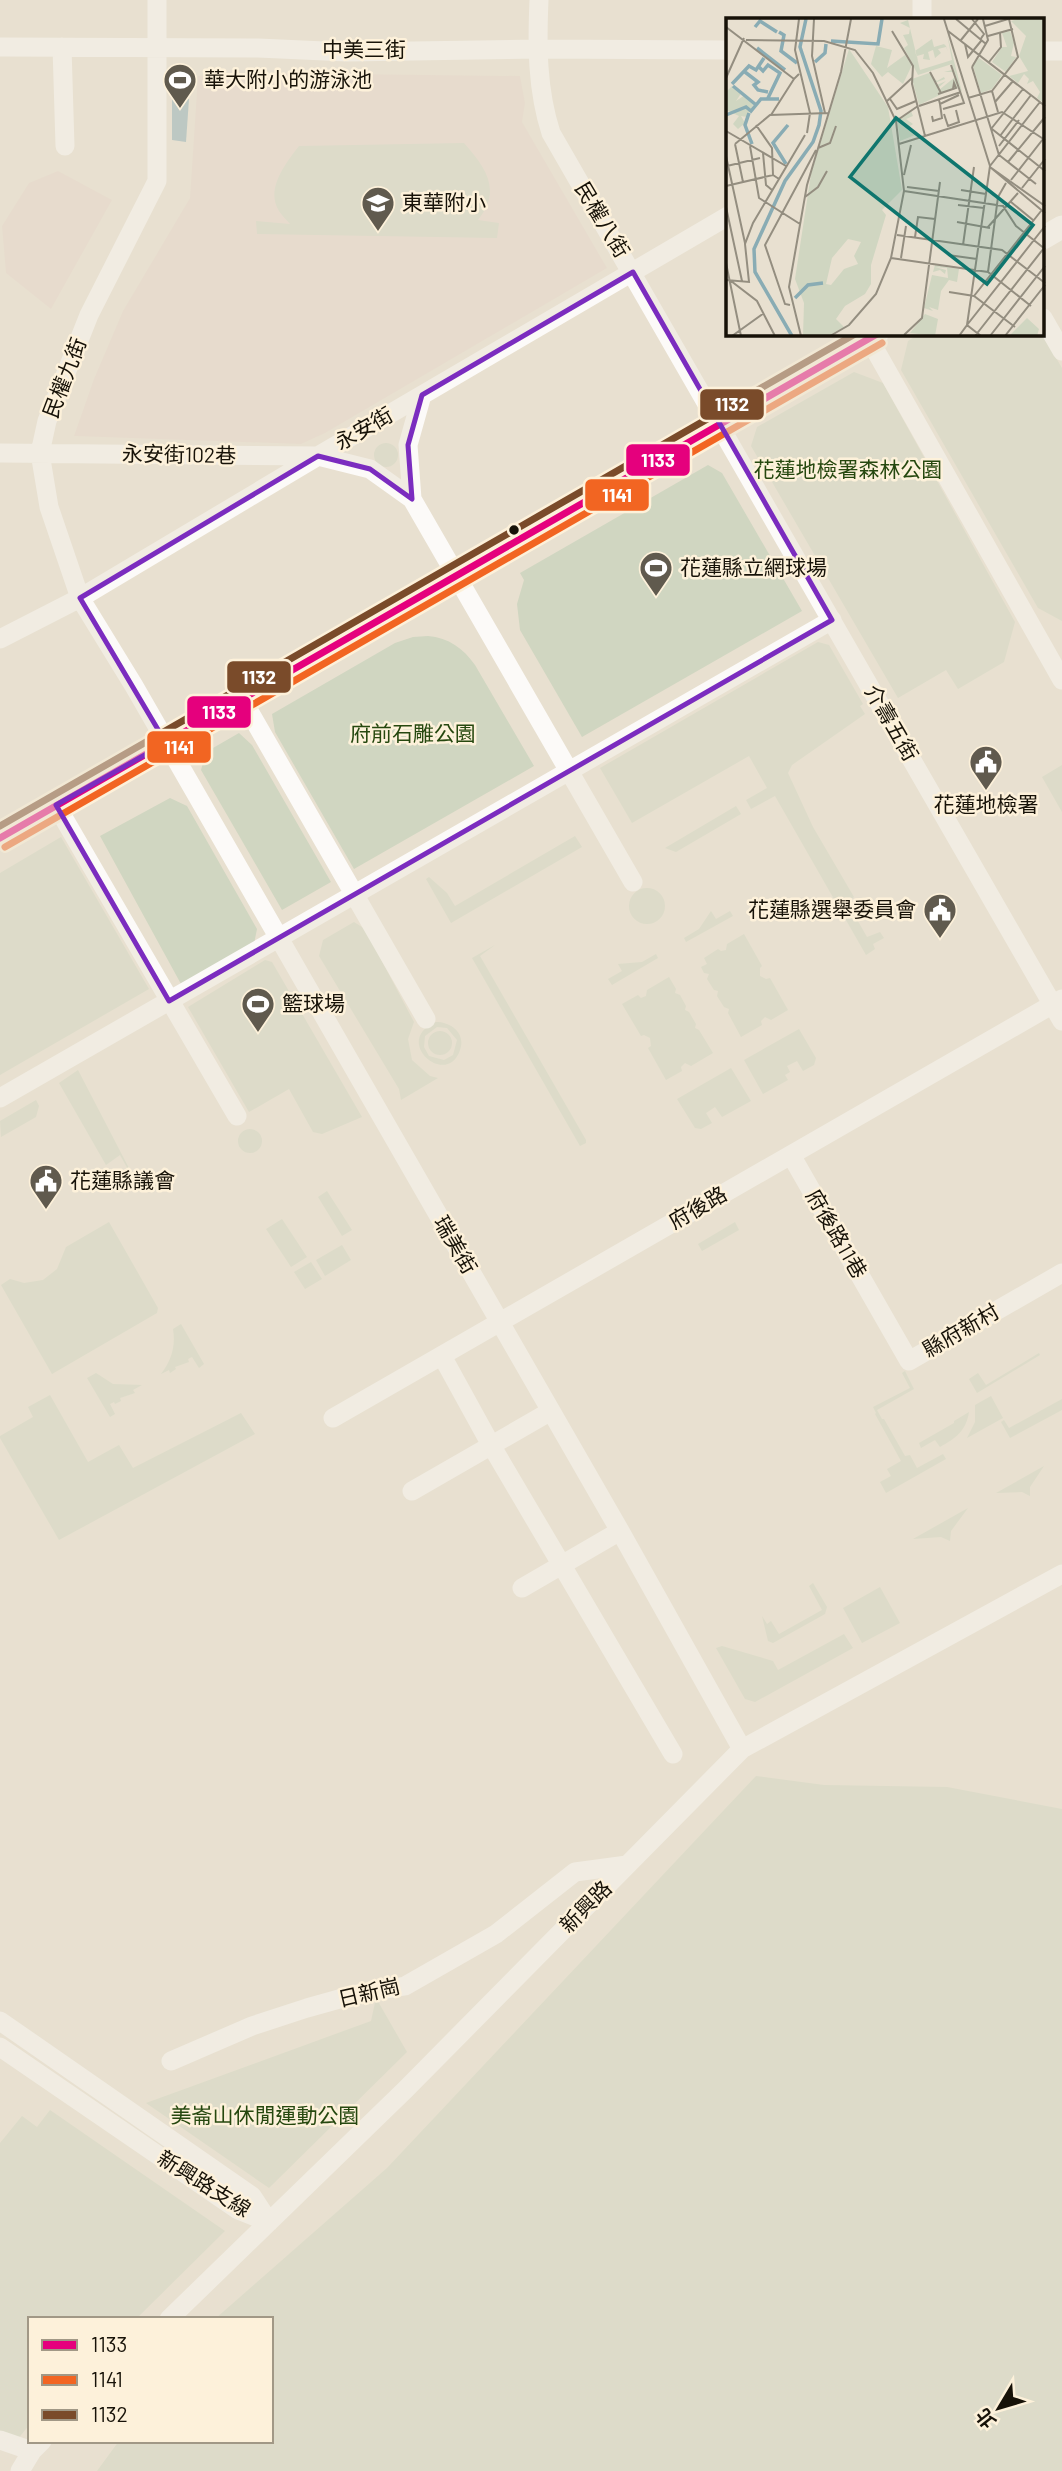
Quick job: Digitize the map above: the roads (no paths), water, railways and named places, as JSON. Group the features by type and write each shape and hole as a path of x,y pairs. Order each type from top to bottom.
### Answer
{"main road":[{"path":"1044,236 1062,227"},
{"path":"0,838 873,337"}],"street":[{"name":"民權九街","path":"157,0 157,181 89,315 47,421 40,453 49,507 80,598 166,743"},
{"name":"民權八街","path":"538,0 537,49 545,115 551,133 719,425"},
{"path":"922,0 922,18"},
{"name":"中美三街","path":"0,47 258,48 347,52 726,50"},
{"path":"62,47 65,146"},
{"path":"1044,51 1062,51"},
{"name":"永安街","path":"0,639 80,598 726,217"},
{"path":"1044,320 1062,351"},
{"path":"873,337 1062,680"},
{"path":"422,395 408,445 412,499 633,882"},
{"name":"介壽五街","path":"719,425 1059,1008"},
{"name":"永安街102巷","path":"0,453 318,456 370,470 412,499"},
{"path":"0,1098 832,620"},
{"path":"242,699 426,1019"},
{"name":"瑞美街","path":"166,743 620,1531 742,1749"},
{"path":"56,805 237,1116"},
{"name":"府後路","path":"333,1418 790,1155 1059,1008"},
{"name":"府後路11巷","path":"790,1155 881,1312"},
{"name":"縣府新村","path":"881,1312 909,1361 1062,1273"},
{"path":"442,1356 491,1445 673,1754"},
{"path":"412,1491 551,1411"},
{"path":"522,1588 620,1531"},
{"name":"新興路","path":"171,2317 405,2090 742,1749 1062,1574"},
{"name":"日新崗","path":"171,2061 252,2026 307,2008 357,1994 405,1986 496,1934 575,1872 627,1865"},
{"name":"新興路支線","path":"0,2021 253,2196 269,2222"},
{"name":"新興路支線","path":"0,2047 238,2210 269,2222"},
{"path":"0,2440 37,2446 20,2471"}],"water":[{"name":"華大附小的游泳池","path":"172,94 189,99 186,142 172,140"}],"place":[{"name":"華大附小的游泳池","path":"180,110"},
{"name":"東華附小","path":"378,233"},
{"name":"花蓮縣立網球場","path":"656,598"},
{"name":"花蓮地檢署","path":"986,792"},
{"name":"花蓮縣選舉委員會","path":"940,940"},
{"name":"籃球場","path":"258,1034"},
{"name":"花蓮縣議會","path":"46,1211"}],"park label":[{"name":"花蓮地檢署森林公園","path":"848,470"},
{"name":"府前石雕公園","path":"413,734"},
{"name":"美崙山休閒運動公園","path":"265,2116"}]}
